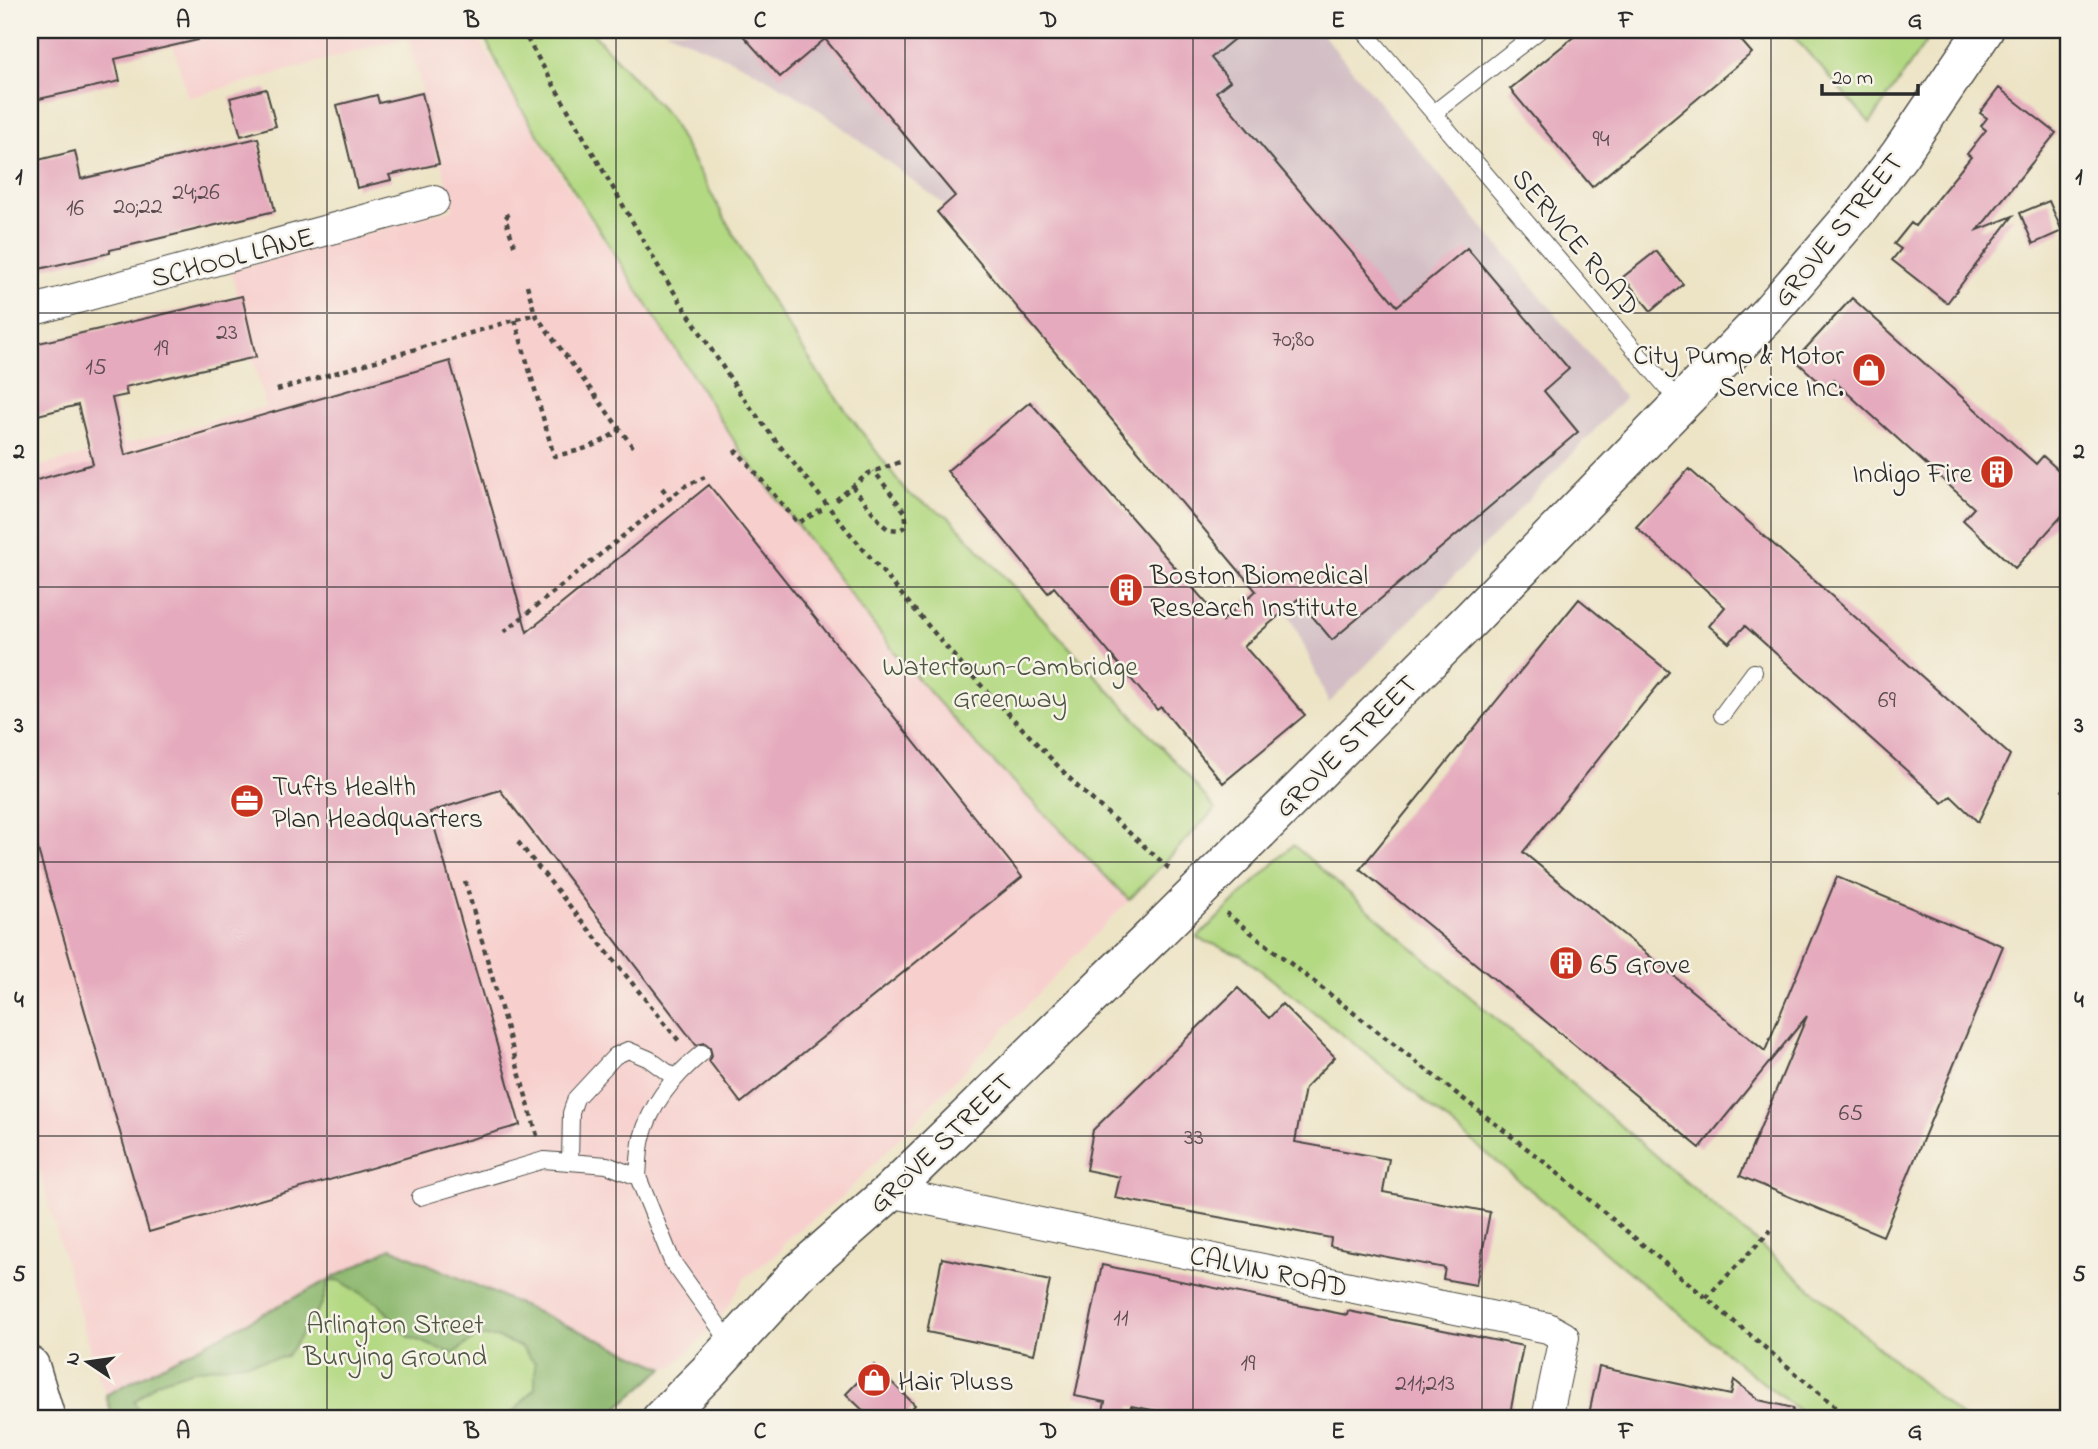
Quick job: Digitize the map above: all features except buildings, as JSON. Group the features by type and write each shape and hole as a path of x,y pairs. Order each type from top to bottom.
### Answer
{"street":[{"name":"GROVE STREET","path":"660,1419 798,1273 890,1192 1259,831 1473,617 1769,313 1860,207 1900,154 1984,30"},
{"name":"SCHOOL LANE","path":"30,310 434,201"},
{"name":"CALVIN ROAD","path":"890,1192 1548,1328 1564,1337 1547,1419"},
{"path":"699,1419 720,1358"},
{"path":"30,1366 46,1419"}],"lane":[{"name":"SERVICE ROAD","path":"1363,30 1679,403"},
{"path":"1435,113 1540,30"},
{"path":"1722,715 1754,672"},
{"path":"570,1162 571,1113 576,1098 615,1056 628,1051 649,1059 675,1078"},
{"path":"702,1052 658,1099 642,1138 638,1177 672,1261 720,1358"},
{"path":"420,1197 544,1160 607,1166 638,1177"}],"path":[{"path":"522,30 665,278"},
{"path":"509,214 505,218 516,250"},
{"path":"527,285 535,314 633,447"},
{"path":"277,390 535,314"},
{"path":"515,320 554,456 601,443 620,430"},
{"path":"734,453 737,451 798,523 823,509"},
{"path":"836,500 874,471 900,462"},
{"path":"852,486 883,526 900,530 905,527 905,512 874,471"},
{"path":"504,632 685,486 705,477"},
{"path":"662,488 670,498"},
{"path":"2063,792 2068,788"},
{"path":"518,842 680,1041"},
{"path":"465,881 538,1140"},
{"path":"1706,1298 1771,1230"}],"shaded area":[{"path":"169,30 473,30 563,179 667,336 896,654 973,741 1129,900 841,1198 783,1242 781,1250 745,1278 712,1327 673,1367 664,1368 391,1248 106,1395 95,1368 30,1137 30,469 265,407 231,271 453,209 408,37 188,98"},
{"path":"664,30 1319,30 1625,398 1329,703 1301,639 1269,577 997,244 811,104 749,68"}],"green space":[{"name":"Watertown-Cambridge Greenway","path":"481,30 590,30 669,117 763,288 821,377 908,494 949,517 1182,769 1215,809 1129,900 973,741 896,654 742,453 514,97"},
{"path":"1788,30 1934,30 1870,123"},
{"path":"1293,845 1964,1419 1810,1419 1743,1367 1371,1057 1241,955 1197,938"},
{"name":"Arlington Street Burying Ground","path":"391,1248 664,1368 604,1419 113,1419 106,1395"},
{"path":"391,1248 664,1368 604,1419 507,1419 535,1388 535,1363 521,1347 496,1337 476,1337 453,1354 409,1337 379,1304 339,1280 329,1282 322,1304 286,1357 194,1370 157,1382 134,1402 144,1419 113,1419 106,1395"}],"place":[{"name":"City Pump & Motor Service Inc.","path":"1869,370"},
{"name":"Indigo Fire","path":"1997,472"},
{"name":"Boston Biomedical Research Institute","path":"1126,590"},
{"name":"Tufts Health Plan Headquarters","path":"247,801"},
{"name":"65 Grove","path":"1566,963"},
{"name":"Hair Pluss","path":"874,1380"}]}
